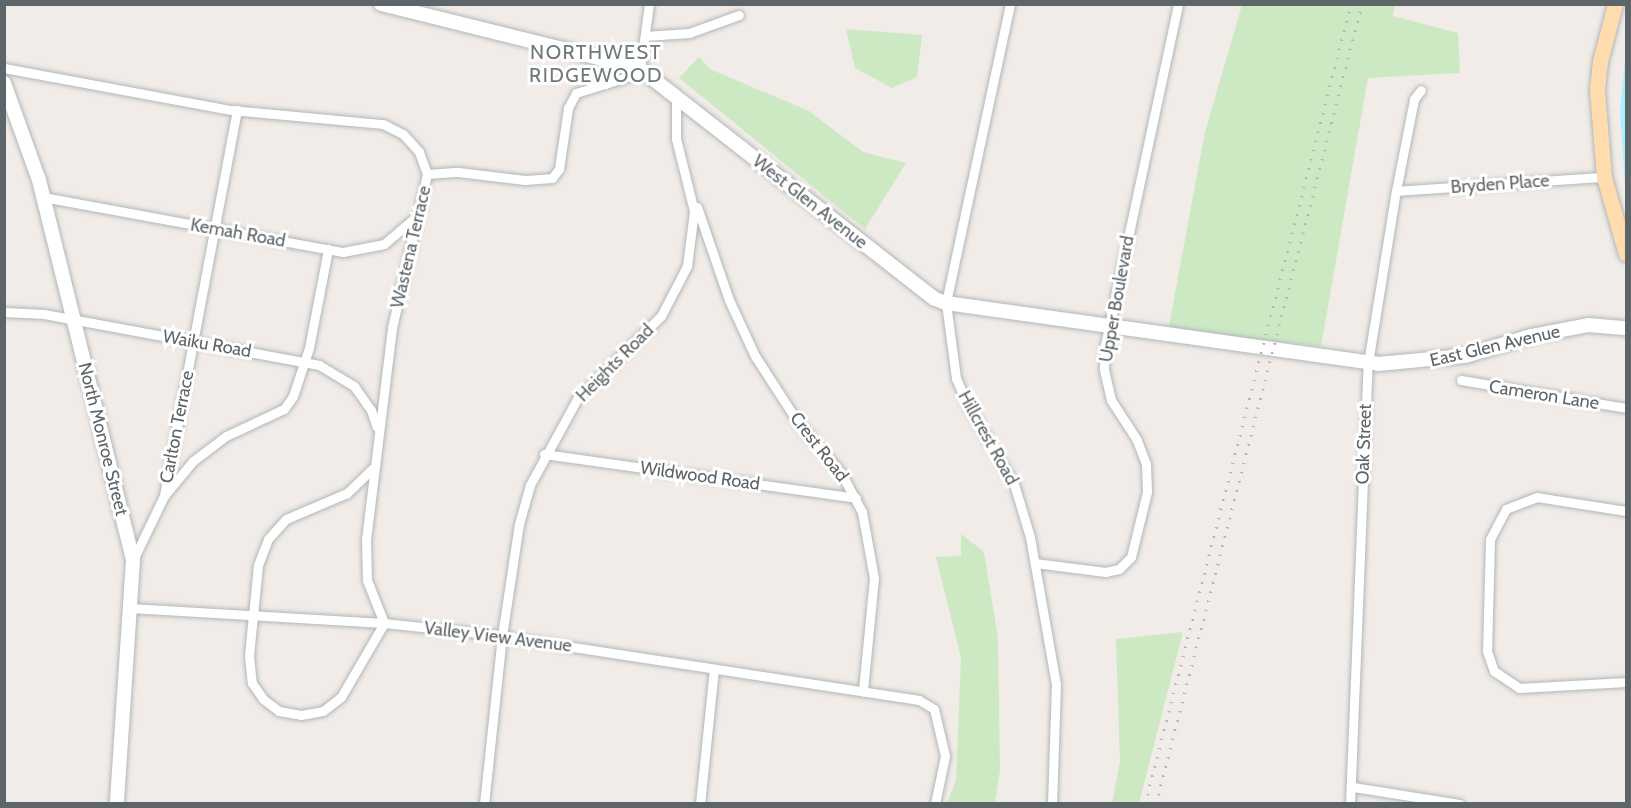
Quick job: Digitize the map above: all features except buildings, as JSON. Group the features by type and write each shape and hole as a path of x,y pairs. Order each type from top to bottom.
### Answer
{"main road":[{"path":"1615,4 1600,61 1597,90 1604,177 1626,254"}],"street":[{"name":"West Glen Avenue","path":"381,4 625,62 642,71 934,299 946,303 1257,348"},
{"path":"427,174 458,172 525,180 552,178 559,169 568,108 576,93 642,71 649,4"},
{"name":"Hillcrest Road","path":"1010,4 946,303 956,378 966,402 1014,484 1035,562 1056,684 1052,804"},
{"name":"Upper Boulevard","path":"1035,562 1105,572 1119,569 1131,557 1148,479 1142,452 1119,414 1107,385 1109,327 1178,4"},
{"path":"645,36 689,33 739,15"},
{"name":"Wastena Terrace","path":"4,68 237,110 383,124 412,143 427,174 398,294 372,469 365,556 371,596 384,623"},
{"name":"North Monroe Street","path":"4,83 43,197 134,560 117,804"},
{"name":"Oak Street","path":"1350,804 1353,787 1368,363 1396,191 1414,99 1421,90"},
{"name":"Heights Road","path":"484,804 502,636 523,506 544,454 585,390 649,330 672,300 692,248 692,192 676,139 676,99"},
{"name":"Carlton Terrace","path":"164,496 237,110"},
{"name":"Bryden Place","path":"1396,191 1604,177"},
{"name":"Crest Road","path":"692,192 729,300 755,356 778,394 841,473 856,498 871,544 874,578 862,691"},
{"name":"Kemah Road","path":"43,197 328,249 358,251 384,244 406,228 419,212"},
{"path":"134,560 164,496 210,447 284,409 293,396 305,362 328,249"},
{"name":"Waiku Road","path":"4,312 74,320 305,362 334,372 354,386 371,410 378,429"},
{"name":"East Glen Avenue","path":"1257,348 1368,363 1449,359 1588,325 1626,328"},
{"name":"Cameron Lane","path":"1461,380 1626,408"},
{"name":"Wildwood Road","path":"544,454 856,498"},
{"path":"372,469 347,493 298,512 277,528 258,564 249,656 252,683 270,706 301,715 322,711 341,697 384,623"},
{"path":"1626,511 1537,497 1506,509 1490,539 1487,651 1494,671 1519,688 1626,682"},
{"name":"Valley View Avenue","path":"130,608 384,623 502,636 862,691"},
{"path":"700,804 714,669"},
{"path":"862,691 919,700 934,709 945,756 935,804"},
{"path":"1353,787 1460,804"}],"green space":[{"path":"1242,5 1395,5 1393,16 1458,33 1460,73 1368,78 1321,346 1168,331 1205,132"},
{"path":"846,29 922,35 917,77 892,88 855,68"},
{"path":"699,57 710,69 809,111 863,152 906,163 865,229 679,78"},
{"path":"961,534 984,552 998,638 1000,770 995,803 947,803 956,780 961,658 936,557 961,556"},
{"path":"1183,632 1139,803 1112,803 1120,762 1116,639"}],"water":[{"path":"1626,52 1626,202 1620,110"}],"railway":[{"path":"1145,804 1351,4"},
{"path":"1156,804 1362,4"}],"district":[{"name":"NORTHWEST RIDGEWOOD","path":"596,64"}]}
